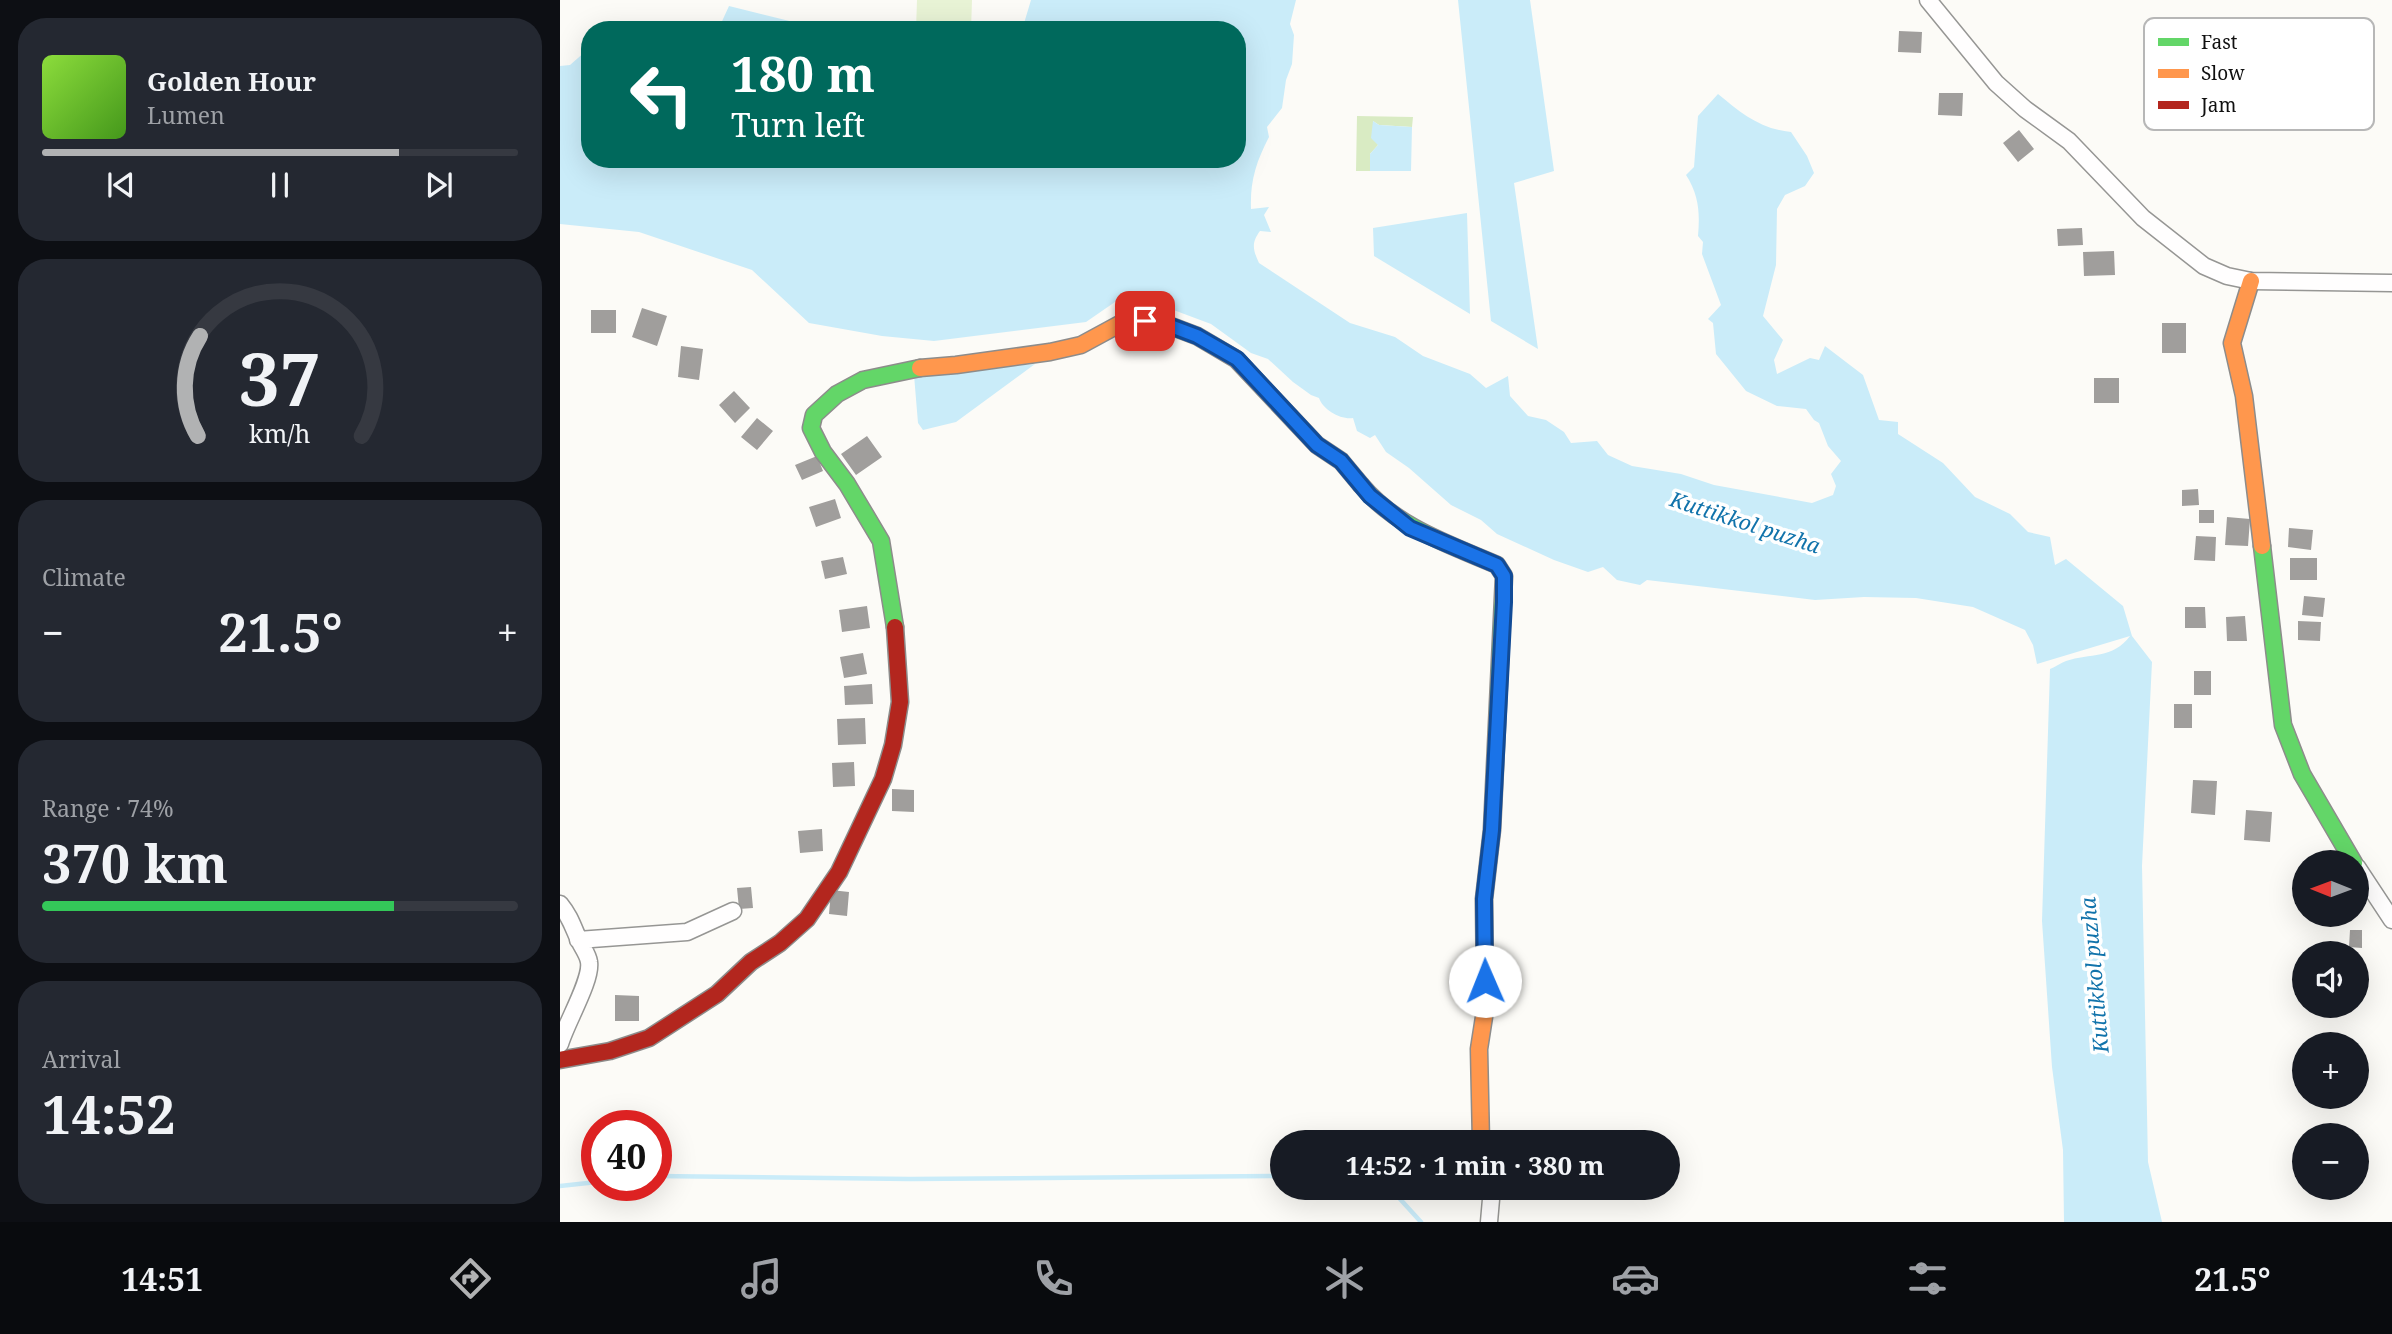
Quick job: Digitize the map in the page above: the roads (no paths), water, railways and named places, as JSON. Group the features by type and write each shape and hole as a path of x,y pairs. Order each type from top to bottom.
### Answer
{"street":[{"path":"1928,0 1996,83 2069,141 2143,218 2204,266 2227,276 2251,281 2392,283"},
{"path":"2251,281 2232,343 2244,396 2283,725 2302,774 2346,850"},
{"path":"560,1060 610,1051 649,1038 717,994 751,962 780,943 807,919 839,872 883,779 893,745 900,702 898,645 881,541 847,484 823,452 811,428 814,415 836,394 863,380 913,368 967,364 1081,345 1129,319 1160,322 1197,336 1237,359 1317,445 1341,461 1370,496 1410,528 1497,565 1504,576 1492,830 1484,899 1484,1017 1479,1049 1481,1130"},
{"path":"2370,887 2392,920"},
{"path":"560,904 571,917 578,940 589,961 589,975 560,1044"},
{"path":"578,940 687,932 733,911"},
{"path":"1489,1222 1491,1200"}],"water":[{"name":"Kuttikkol puzha","path":"1031,0 1296,0 1290,24 1294,35 1292,64 1286,80 1282,108 1267,127 1269,137 1257,163 1253,181 1251,209 1269,207 1264,215 1271,232 1260,231 1257,235 1254,250 1259,263 1350,323 1395,337 1423,356 1470,374 1486,388 1508,376 1510,396 1528,416 1546,420 1564,432 1571,443 1597,441 1608,455 1632,466 1681,474 1714,485 1812,503 1833,495 1836,486 1831,474 1841,461 1828,446 1819,423 1806,409 1777,406 1746,391 1716,354 1713,323 1708,319 1721,305 1702,254 1703,242 1698,236 1698,204 1686,175 1694,167 1698,116 1718,94 1760,124 1791,132 1807,156 1814,173 1805,186 1785,195 1777,209 1776,265 1763,316 1783,340 1774,360 1777,374 1810,358 1819,360 1825,346 1863,375 1879,420 1898,422 1898,434 1943,463 1975,497 2010,514 2028,532 2050,537 2055,565 2066,559 2123,606 2132,636 2152,662 2142,866 2148,1162 2162,1222 2064,1222 2063,1150 2052,1067 2042,921 2050,669 2066,661 2109,652 2130,636 2037,664 2033,645 2025,630 1973,607 1916,598 1815,600 1647,580 1640,585 1617,580 1603,567 1588,572 1497,534 1481,520 1451,505 1409,468 1386,452 1375,435 1370,438 1357,431 1353,418 1333,413 1319,398 1293,382 1268,359 1251,353 1211,324 1128,293 1086,322 934,341 882,336 809,323 752,270 639,232 560,224 560,66 570,65 581,55 581,168 1246,168 1246,21 1025,21"},
{"path":"1458,0 1530,0 1554,171 1514,183 1538,349 1491,321"},
{"path":"729,6 790,21 722,21"},
{"path":"1373,121 1379,125 1412,127 1411,171 1370,171 1370,154 1378,145 1371,138"},
{"path":"1467,213 1470,314 1374,256 1373,228"},
{"path":"1035,364 956,422 923,430 918,423 914,375"}],"waterway":[{"path":"672,1176 910,1179 1270,1176"},
{"path":"560,1186 581,1184"},
{"path":"1401,1200 1421,1222"}]}
